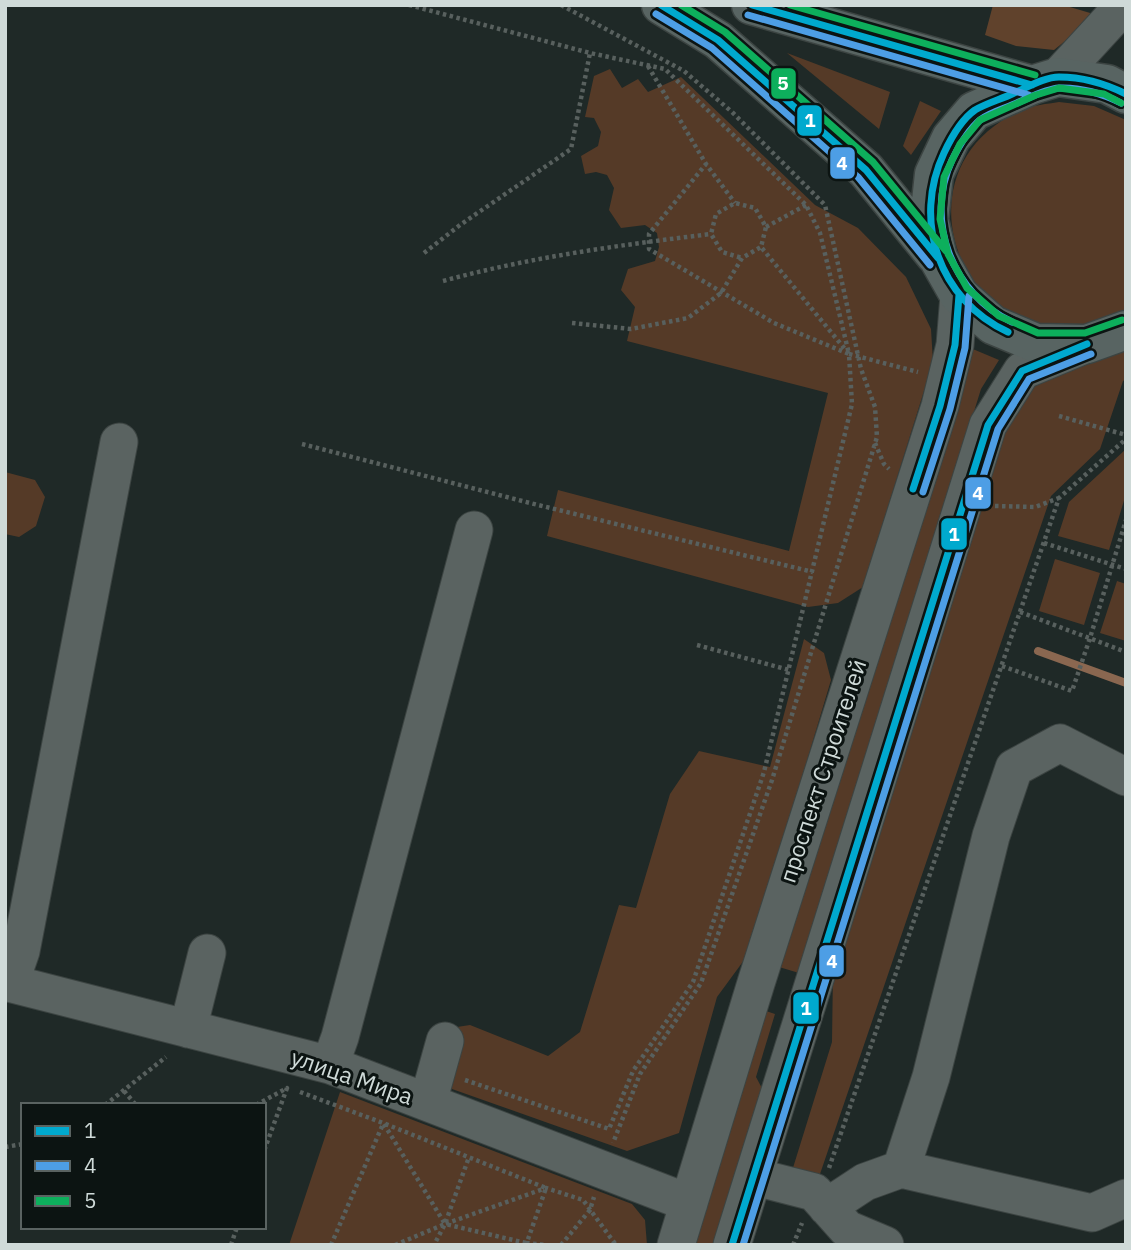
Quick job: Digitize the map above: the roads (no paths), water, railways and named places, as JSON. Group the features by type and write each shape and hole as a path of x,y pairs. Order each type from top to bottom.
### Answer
{"main road":[{"path":"662,5 718,40 866,170 938,258 959,295 993,325 1036,343 1115,335"},
{"path":"751,5 1045,81 1107,84 1126,94"},
{"path":"938,258 929,220 934,174 951,138 974,111 1045,81"}],"street":[{"path":"1045,81 1124,5"},
{"name":"проспект Строителей","path":"676,1245 756,983 940,406 954,345 959,295"},
{"path":"732,1245 988,425 1022,372 1115,335"},
{"path":"8,982 21,951 119,442"},
{"path":"330,1065 340,1037 474,530"},
{"path":"901,1169 931,1077 991,836 1014,768 1060,743 1126,777"},
{"path":"188,1029 207,953"},
{"name":"улица Мира","path":"8,982 330,1065 689,1203"},
{"path":"756,983 809,999"},
{"path":"428,1102 445,1041"},
{"path":"820,1200 901,1169 1092,1213 1126,1198"},
{"path":"755,1177 820,1200 847,1229 885,1245"}],"waterway":[{"path":"1038,651 1126,683"}]}
